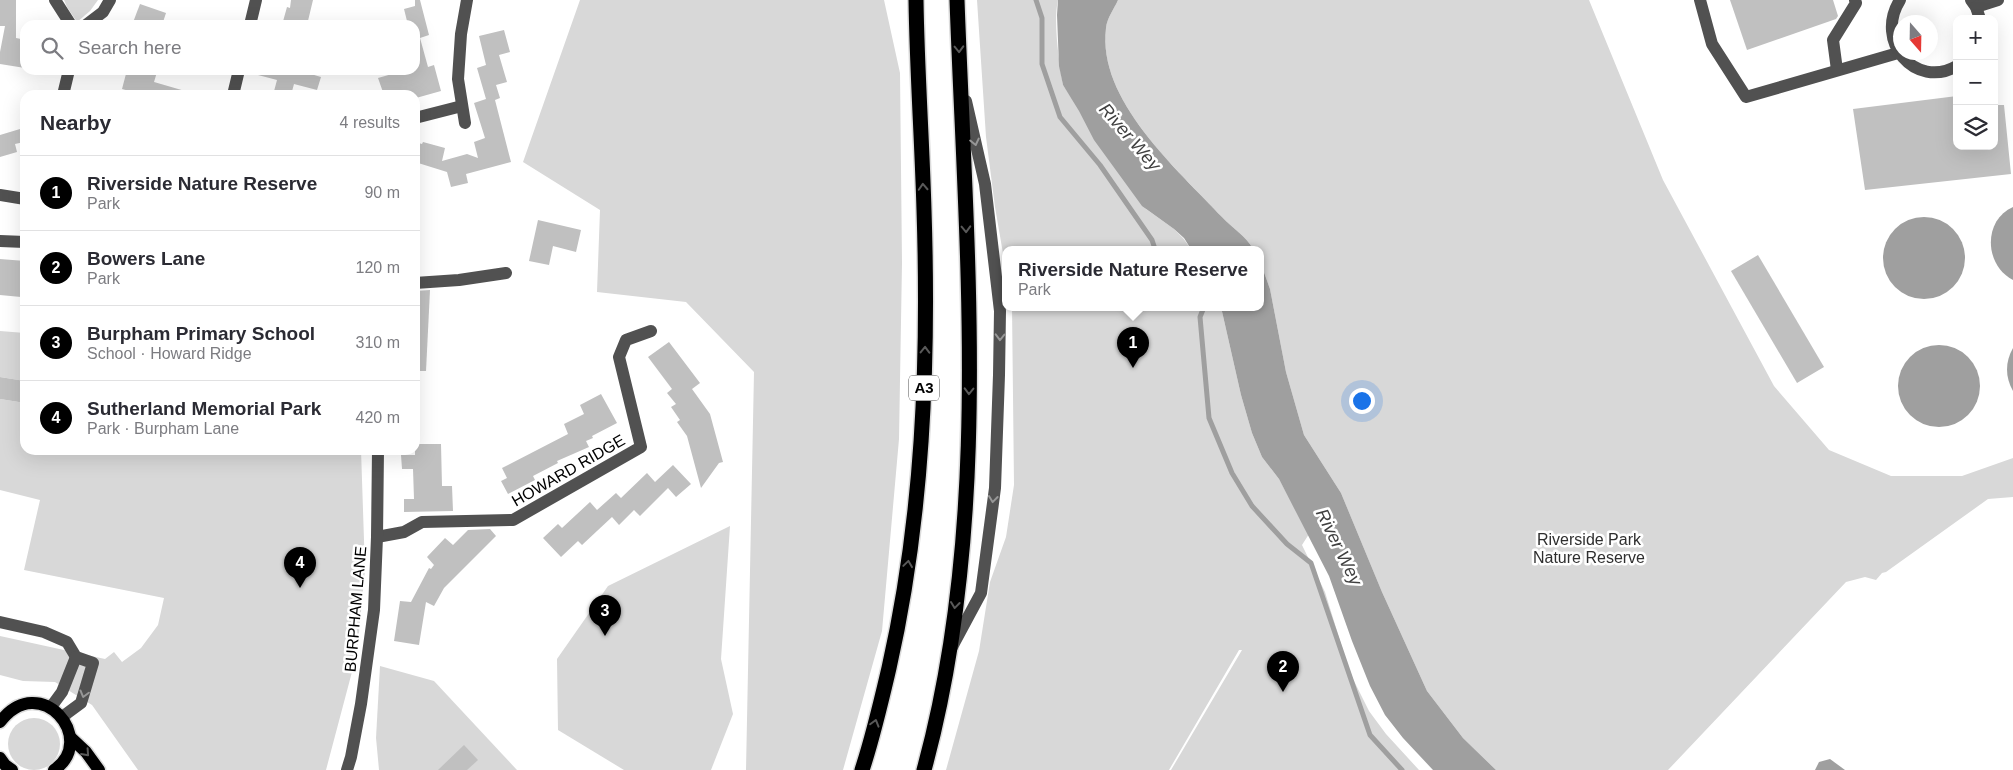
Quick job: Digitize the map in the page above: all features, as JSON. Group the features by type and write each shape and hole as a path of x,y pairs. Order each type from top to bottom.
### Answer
{"highway":[{"name":"A3","path":"862,770 881,703 900,618 913,531 919,468 926,307 924,210 914,0"},
{"path":"924,770 931,745 949,652 961,558 969,453 970,347 957,0"}],"main road":[{"path":"0,722 7,712 28,702 40,703 51,707 62,717 68,726 70,737 69,748 65,758 54,770"},
{"path":"1,703 17,706"},
{"path":"70,737 86,752 99,770"},
{"path":"0,758 12,770"}],"street":[{"path":"55,0 68,20"},
{"path":"93,20 103,12 110,0"},
{"path":"251,20 256,0"},
{"path":"465,123 458,79 461,34 467,0"},
{"path":"1700,0 1712,44 1746,97 1893,53"},
{"path":"1837,70 1833,40 1856,3 1855,0"},
{"path":"1893,41 1890,24 1894,10 1900,0"},
{"path":"1976,9 1998,0"},
{"path":"1906,60 1922,70 1937,72 1953,67"},
{"path":"64,90 67,75"},
{"path":"234,90 238,75"},
{"path":"949,652 981,593 995,488 999,375 1000,311 985,184 960,77"},
{"path":"420,117 462,106"},
{"path":"0,195 20,198"},
{"path":"0,241 20,242"},
{"path":"420,283 459,280 506,273"},
{"name":"HOWARD RIDGE","path":"377,537 404,532 422,522 513,520 641,447 619,357 626,340 651,331"},
{"name":"BURPHAM LANE","path":"346,770 351,757 361,704 374,610 378,455"},
{"path":"0,622 44,632 67,642 76,657 94,663 81,703 62,717"},
{"path":"51,707 62,692 76,657"}],"green space":[{"path":"64,0 98,0 90,11 79,20 76,20"},
{"path":"580,0 884,0 900,73 902,263 899,439 882,631 843,770 746,770 754,372 686,302 597,292 600,210 523,162"},
{"path":"977,0 1058,0 1056,30 1063,85 1146,209 1174,229 1189,246 1002,246 1002,248 986,137"},
{"name":"Riverside Park Nature Reserve","path":"1118,0 1589,0 1663,180 1774,386 1829,450 1891,476 1962,476 2013,458 2013,497 1988,499 1882,573 1876,580 1865,577 1846,582 1668,770 1496,770 1463,738 1427,691 1382,592 1341,493 1304,435 1286,372 1270,289 1264,272 1264,246 1251,246 1226,221 1163,155 1127,107 1114,81 1107,55 1106,28 1109,17"},
{"path":"1012,311 1222,311 1241,395 1252,433 1262,457 1279,479 1309,534 1302,545 1325,592 1350,673 1369,711 1386,734 1419,770 1171,770 1242,650 1239,650 1169,770 946,770 979,651 990,582 1006,537 1014,485"},
{"path":"0,331 20,333 20,380 0,377"},
{"path":"0,399 20,402 20,455 361,455 365,570 357,653 326,770 138,770 92,705 55,682 23,681 0,675 0,636 105,659 114,652 122,662 141,648 158,625 164,598 24,570 40,500 0,490"},
{"path":"730,526 721,659 733,714 711,770 624,770 558,730 557,659 608,586"},
{"path":"380,666 434,681 517,770 379,770 376,738"},
{"path":"34,718 44,720 52,726 58,734 60,744 58,754 52,762 44,768 34,770 24,768 16,762 10,754 8,744 10,734 16,726 24,720"}],"water":[{"name":"River Wey","path":"1058,0 1118,0 1109,17 1106,28 1107,55 1114,81 1127,107 1163,155 1251,246 1189,246 1184,238 1174,229 1142,206 1094,140 1063,85 1059,66"},
{"path":"2013,207 2013,280 2003,273 1997,264 1992,254 1991,243 1992,232 1996,222 2003,213"},
{"path":"1924,217 1940,220 1953,229 1962,242 1965,258 1962,274 1953,287 1940,296 1924,299 1908,296 1895,287 1886,274 1883,258 1886,242 1895,229 1908,220"},
{"name":"River Wey","path":"1264,272 1270,289 1286,372 1304,435 1341,493 1382,592 1427,691 1463,738 1496,770 1433,770 1403,738 1385,715 1370,686 1329,576 1279,479 1262,457 1252,433 1241,395 1222,311 1264,311"},
{"path":"1939,345 1955,348 1968,357 1977,370 1980,386 1977,402 1968,415 1955,424 1939,427 1923,424 1910,415 1901,402 1898,386 1901,370 1910,357 1923,348"},
{"path":"2013,348 2013,391 2008,380 2007,370"},
{"path":"1830,759 1845,770 1815,770 1819,762"}],"building":[{"path":"0,0 16,0 16,38 20,39 20,67 0,64 0,52 5,26 0,26"},
{"path":"291,0 313,0 308,20 283,20 287,7 290,8"},
{"path":"415,0 420,0 429,35 420,38 420,20 407,20 404,9 415,6"},
{"path":"1730,0 1833,0 1838,16 1836,19 1747,50"},
{"path":"140,4 166,13 164,20 134,20"},
{"path":"504,30 510,52 499,55 507,82 496,85 500,98 495,100 511,162 466,174 468,183 451,187 447,172 420,164 420,143 423,142 445,148 442,161 467,154 478,158 474,142 485,138 474,103 486,99 477,68 486,65 479,36"},
{"path":"420,38 428,67 434,65 441,91 420,97 420,90 382,90 378,78 388,75 420,75"},
{"path":"126,75 156,75 154,82 182,90 126,90 122,89"},
{"path":"258,75 314,75 321,77 317,90 294,84 292,90 274,90 277,80"},
{"path":"1953,96 1953,150 1998,150 1998,105 2004,105 2011,174 1865,190 1853,109"},
{"path":"20,129 20,143 15,144 17,152 0,157 0,135"},
{"path":"538,220 581,230 576,252 553,246 549,265 529,261"},
{"path":"1758,255 1824,367 1797,383 1731,271"},
{"path":"0,259 20,261 20,297 0,295"},
{"path":"430,290 426,371 420,371 420,291"},
{"path":"669,342 700,383 692,389 710,414 723,462 719,463 701,488 687,436 677,422 680,420 671,407 676,404 667,393 672,389 648,357"},
{"path":"0,377 20,380 20,402 0,399"},
{"path":"601,394 617,423 586,441 589,447 557,461 558,463 533,476 535,480 508,494 501,481 507,478 502,468 568,434 564,424 584,414 580,405"},
{"path":"420,444 441,444 442,486 452,486 453,511 404,512 404,499 414,499 413,469 402,469 401,455 420,455"},
{"path":"673,465 691,484 676,497 668,488 640,516 634,510 619,525 612,517 582,545 578,541 561,557 543,538 558,524 562,528 590,502 597,510 616,493 621,498 647,473 655,482"},
{"path":"490,529 496,536 444,588 434,606 426,602 419,645 394,641 400,601 411,602 429,568 431,569 434,565 427,557 445,538 453,545 468,530"},
{"path":"464,745 478,760 467,770 438,770"}],"waterway":[{"path":"1036,0 1042,18 1042,64 1060,117 1100,165 1152,240 1154,246"},
{"path":"1202,311 1200,317 1209,418 1232,473 1252,506 1287,544 1311,563 1370,735 1402,770"}],"place":[{"name":"Riverside Nature Reserve","path":"1133,368"},
{"name":"Sutherland Memorial Park","path":"300,588"},
{"name":"Burpham Primary School","path":"605,636"},
{"name":"Bowers Lane","path":"1283,692"}]}
